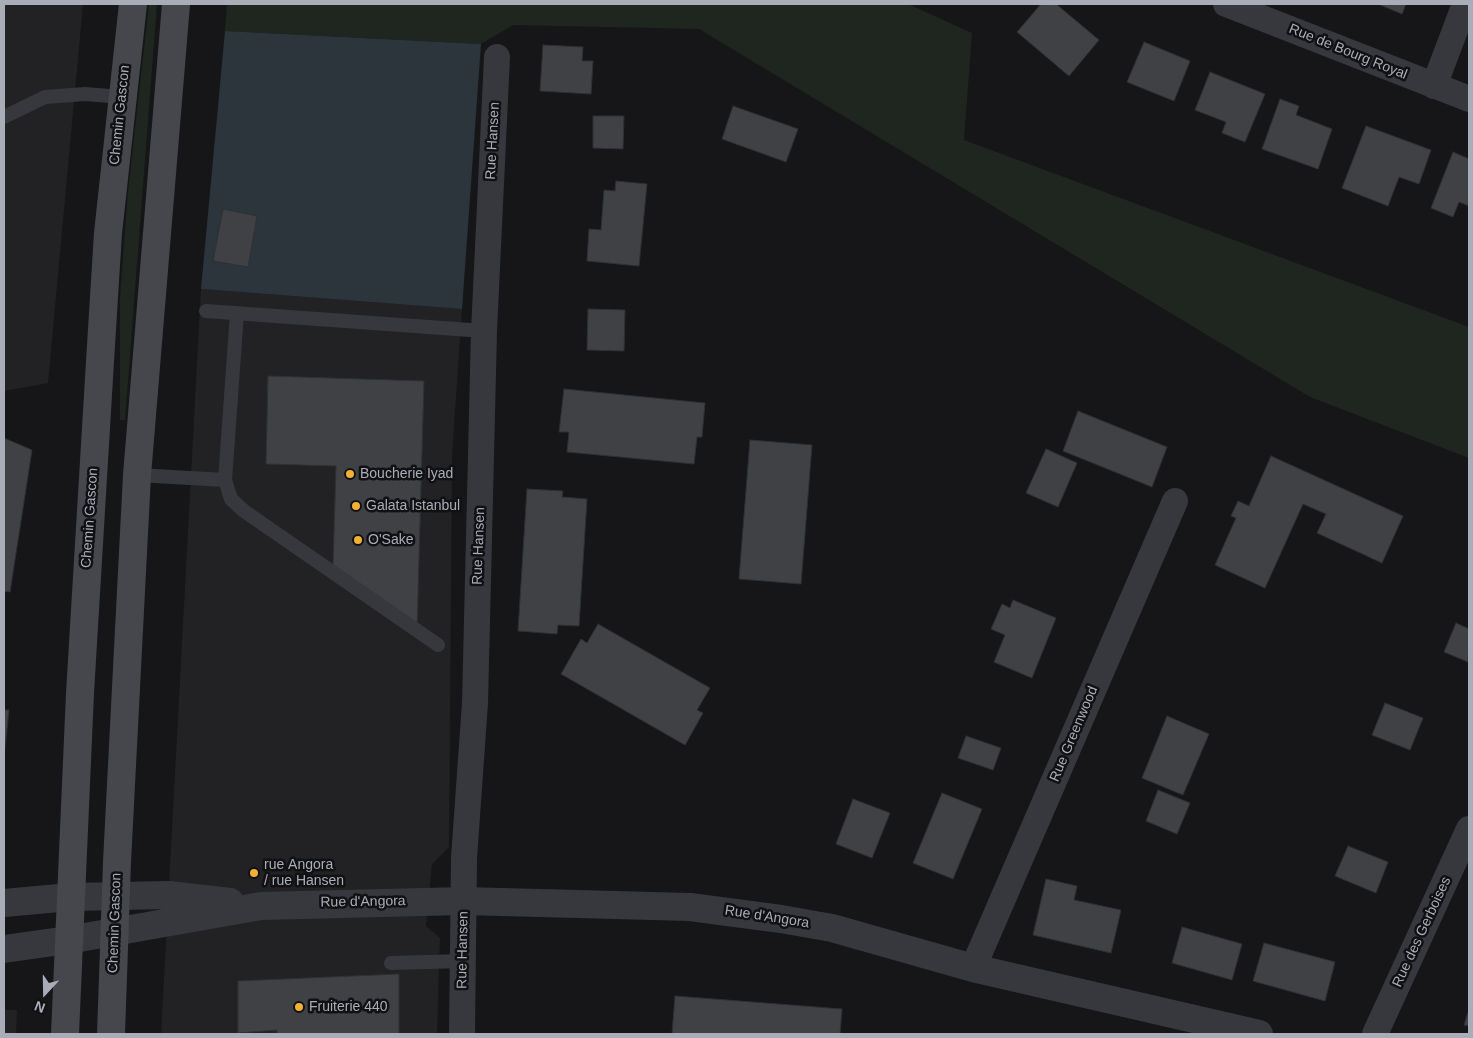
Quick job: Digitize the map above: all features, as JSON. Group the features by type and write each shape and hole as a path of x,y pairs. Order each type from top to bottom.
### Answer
{"main road":[{"name":"Chemin Gascon","path":"65,1034 80,683 108,233 133,4"},
{"name":"Chemin Gascon","path":"111,1034 114,932 137,475 176,4"}],"street":[{"name":"Rue de Bourg Royal","path":"1226,4 1469,99"},
{"path":"1434,86 1465,4"},
{"name":"Rue Hansen","path":"462,1034 464,858 475,703 484,331 496,57"},
{"name":"Rue Greenwood","path":"973,968 1174,501"},
{"name":"Rue des Gerboises","path":"1375,1034 1469,829"},
{"name":"Rue d'Angora","path":"4,904 70,897 169,895 261,906 464,901 622,903 730,911 847,932 973,968 1259,1034"},
{"name":"Rue d'Angora","path":"4,949 68,940 261,906"}],"lane":[{"path":"4,117 45,97 85,94 122,97"},
{"path":"206,311 484,331"},
{"path":"237,313 225,480 227,493 236,505 438,645"},
{"path":"137,475 225,480"},
{"path":"392,963 464,962"}],"shaded area":[{"path":"4,4 83,4 48,383 4,391"},
{"path":"149,4 157,4 125,420 120,420 120,296 128,192"},
{"path":"227,4 908,4 972,33 964,140 1469,327 1469,458 1310,397 699,29 513,25 481,44 225,31"},
{"path":"225,31 481,44 462,309 201,289"},
{"path":"201,289 462,309 452,456 449,847 432,864 426,926 440,938 437,1034 161,1034"},
{"path":"4,1010 17,1010 16,1034 4,1034"}],"building":[{"path":"1041,4 1056,4 1099,40 1069,76 1017,32"},
{"path":"1378,4 1406,4 1402,14"},
{"path":"1144,42 1190,61 1174,101 1127,82"},
{"path":"543,45 583,47 582,61 593,61 591,94 540,91"},
{"path":"1210,72 1265,94 1245,142 1222,133 1226,122 1195,110"},
{"path":"1280,99 1299,106 1296,115 1332,129 1318,169 1262,149"},
{"path":"733,106 798,129 786,162 722,139"},
{"path":"593,116 624,116 623,149 593,148"},
{"path":"1366,126 1431,150 1419,184 1399,177 1388,206 1342,188"},
{"path":"1453,152 1469,159 1469,206 1459,202 1453,217 1431,208"},
{"path":"616,181 647,184 639,266 587,261 589,229 601,230 604,190 615,191"},
{"path":"223,209 257,216 248,267 213,261"},
{"path":"588,309 625,310 624,351 587,350"},
{"path":"268,376 424,381 417,629 333,567 336,466 266,464"},
{"path":"564,389 705,403 702,437 697,437 694,464 567,452 569,432 559,432"},
{"path":"1078,411 1167,447 1152,487 1063,451"},
{"path":"4,438 32,450 10,592 4,591"},
{"path":"750,440 812,445 801,584 739,579"},
{"path":"1046,449 1077,463 1058,507 1026,493"},
{"path":"1271,456 1403,516 1382,563 1317,533 1326,514 1303,504 1265,588 1215,565 1236,518 1231,516 1238,501 1249,506"},
{"path":"527,489 563,491 562,497 587,499 579,626 558,625 557,634 518,631"},
{"path":"1013,600 1056,618 1032,678 994,662 1005,635 991,629 1002,604 1010,608"},
{"path":"1456,623 1469,629 1468,662 1444,652"},
{"path":"598,624 710,688 697,710 703,713 685,745 561,674 581,639 587,643"},
{"path":"1385,703 1423,718 1410,750 1372,735"},
{"path":"4,710 9,710 4,757"},
{"path":"1167,716 1209,734 1183,795 1142,778"},
{"path":"966,736 1001,748 993,770 958,758"},
{"path":"1158,790 1190,803 1177,834 1146,821"},
{"path":"942,793 982,809 953,879 913,863"},
{"path":"853,799 890,813 872,858 836,844"},
{"path":"1348,846 1388,862 1376,893 1335,876"},
{"path":"1046,879 1077,886 1074,900 1121,910 1111,953 1033,935"},
{"path":"1182,927 1242,944 1232,980 1172,963"},
{"path":"1264,943 1335,962 1325,1001 1253,981"},
{"path":"399,974 399,1034 277,1034 277,1030 238,1033 238,981"},
{"path":"675,996 842,1009 840,1034 672,1034"},
{"path":"1469,1009 1469,1026 1464,1025"}],"place":[{"name":"Boucherie Iyad","path":"350,474"},
{"name":"Galata Istanbul","path":"356,506"},
{"name":"O'Sake","path":"358,540"},
{"name":"rue Angora / rue Hansen","path":"254,873"},
{"name":"Fruiterie 440","path":"299,1007"}]}
